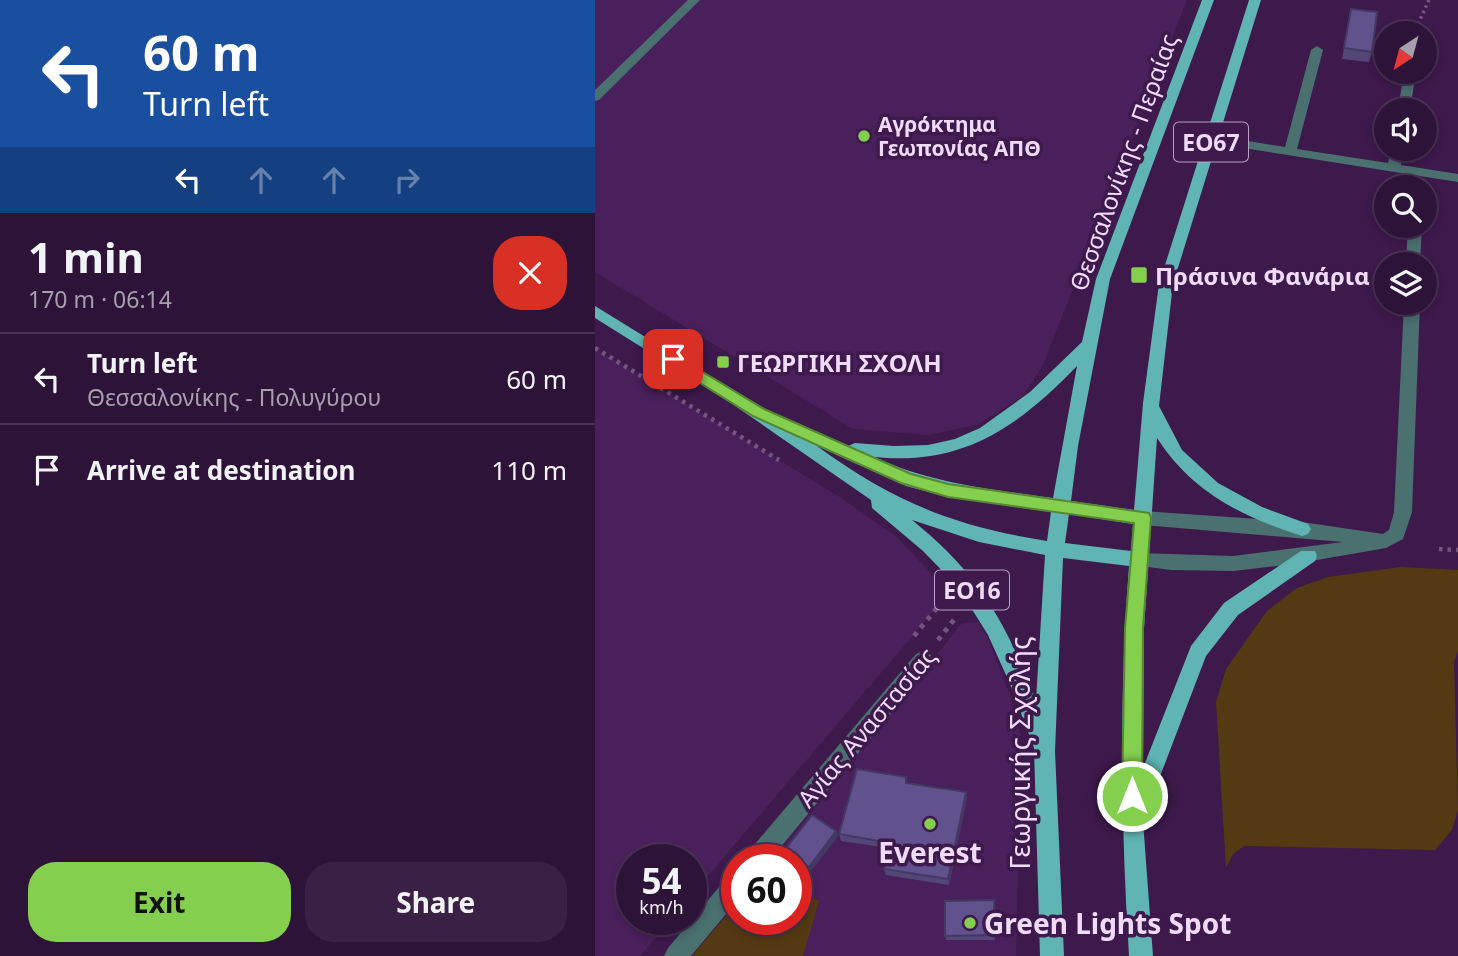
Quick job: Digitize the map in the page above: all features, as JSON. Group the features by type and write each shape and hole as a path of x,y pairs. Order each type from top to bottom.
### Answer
{"main road":[{"name":"Θεσσαλονίκης - Περαίας","path":"1054,549 1088,345 1103,279 1208,0"},
{"name":"ΕΟ67","path":"1143,518 1151,403 1166,284 1255,0"},
{"name":"ΕΟ16","path":"595,311 758,412 840,472 944,559 974,594 1012,662 1044,751"},
{"path":"838,446 881,453 929,451 963,444 993,431 1020,412 1088,345"},
{"path":"1151,403 1157,423 1169,444 1207,485 1245,508 1302,529"},
{"name":"ΕΟ16","path":"758,412 907,479 948,491 1143,518"},
{"name":"ΕΟ16","path":"840,472 881,498 924,518 964,532 1054,549 1140,560"},
{"path":"1141,956 1132,823 1134,628 1143,518"},
{"name":"Γεωργικής Σχολής","path":"1052,956 1044,751 1054,549"},
{"path":"1132,823 1198,652 1231,609 1308,556"}],"street":[{"path":"595,97 694,0"},
{"path":"1290,151 1317,50"},
{"path":"1237,143 1458,178"},
{"path":"1394,167 1395,161"},
{"path":"1140,560 1216,566 1308,556 1386,541 1397,534 1403,512 1411,315"},
{"path":"1143,518 1302,529 1386,541"},
{"name":"Αγίας Αναστασίας","path":"770,844 923,660"},
{"path":"676,956 721,902"}],"path":[{"path":"1421,21 1429,0"},
{"path":"595,348 783,463"},
{"path":"1439,549 1458,550"},
{"path":"906,646 949,593"},
{"name":"Αγίας Αναστασίας","path":"923,660 974,594"}],"shaded area":[{"name":"Αγρόκτημα Γεωπονίας ΑΠΘ","path":"595,0 1187,0 1043,365 1023,396 977,425 928,435 853,429 595,272"},
{"path":"595,348 843,499 898,538 949,593 735,844 721,844 721,861 707,877 707,844 616,844 616,935 658,935 640,956 595,956"},
{"path":"1400,567 1458,570 1458,651 1454,662 1458,810 1452,830 1435,850 1244,846 1233,854 1226,868 1216,702 1226,669 1267,611 1297,588 1328,577"},
{"path":"978,622 989,640 1011,698 1021,737 1016,956 803,956 809,935 812,935 818,903 812,900 812,844 785,844 962,623"},
{"path":"812,898 819,901 812,925"},
{"path":"721,922 721,935 809,935 803,956 692,956"}],"building":[{"path":"1351,9 1377,12 1372,52 1344,48"},
{"path":"857,769 906,777 906,783 966,792 948,879 884,869 891,843 839,834"},
{"path":"812,815 836,831 812,863 812,844 789,844"},
{"name":"Green Lights Spot","path":"994,900 995,935 945,936 945,901"}],"place":[{"name":"Αγρόκτημα Γεωπονίας ΑΠΘ","path":"864,136"},
{"name":"Πράσινα Φανάρια","path":"1139,275"},
{"name":"ΓΕΩΡΓΙΚΗ ΣΧΟΛΗ","path":"723,362"},
{"name":"Everest","path":"930,824"},
{"name":"Green Lights Spot","path":"970,923"}],"route":[{"path":"673,359 758,412 907,479 948,491 1143,518 1134,628 1132,796"}]}
